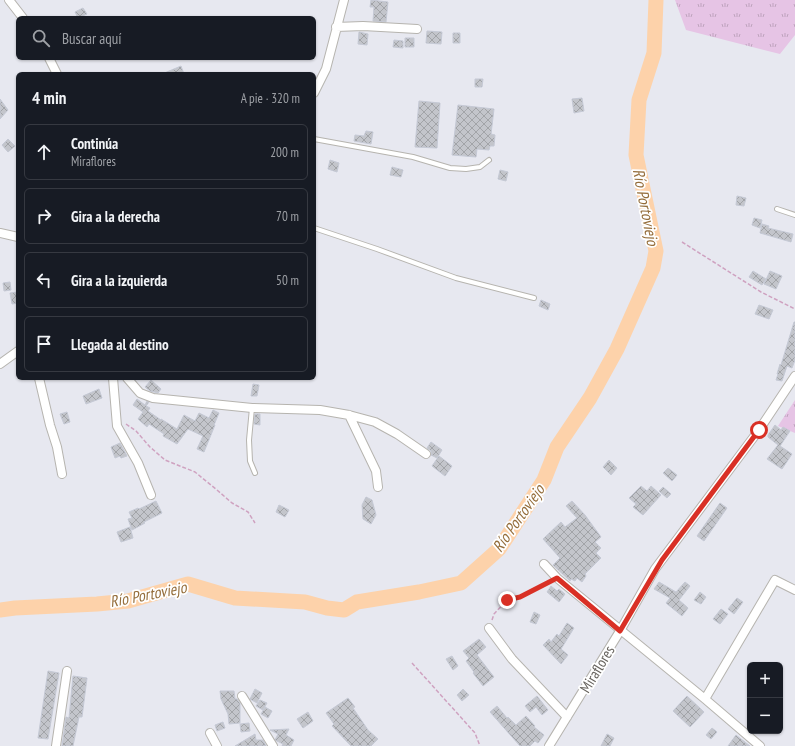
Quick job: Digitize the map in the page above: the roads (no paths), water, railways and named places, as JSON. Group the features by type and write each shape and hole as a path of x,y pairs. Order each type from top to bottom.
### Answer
{"street":[{"path":"9,0 21,16"},
{"path":"316,89 326,70 344,0"},
{"path":"336,27 363,26 417,29"},
{"path":"50,60 57,72"},
{"path":"0,233 16,237"},
{"path":"0,364 16,352"},
{"name":"Miraflores","path":"549,746 620,631 655,569 759,430 795,376"},
{"path":"39,380 50,425 58,447 62,474"},
{"path":"113,380 117,426 138,463 151,495"},
{"path":"129,380 140,393 153,398 252,408 320,410 349,415 375,422 397,434 426,454"},
{"path":"349,415 376,470 378,487"},
{"path":"544,564 557,578 760,746"},
{"path":"705,699 774,580 795,590"},
{"path":"489,628 512,659 567,718"},
{"path":"56,746 67,671"},
{"path":"242,696 273,746"},
{"path":"210,733 218,746"}],"lane":[{"path":"316,139 413,157 450,168 466,169 480,167 489,160"},
{"path":"776,209 795,215"},
{"path":"316,229 456,278 534,298"},
{"path":"252,408 249,440 250,461 255,473"}],"waterway":[{"name":"Río Portoviejo","path":"0,610 128,601 188,584 235,598 305,602 327,608 344,610 357,602 419,592 461,583 499,549 544,480 557,447 590,398 617,349 653,268 656,251 636,155 639,100 654,53 656,0"}]}
